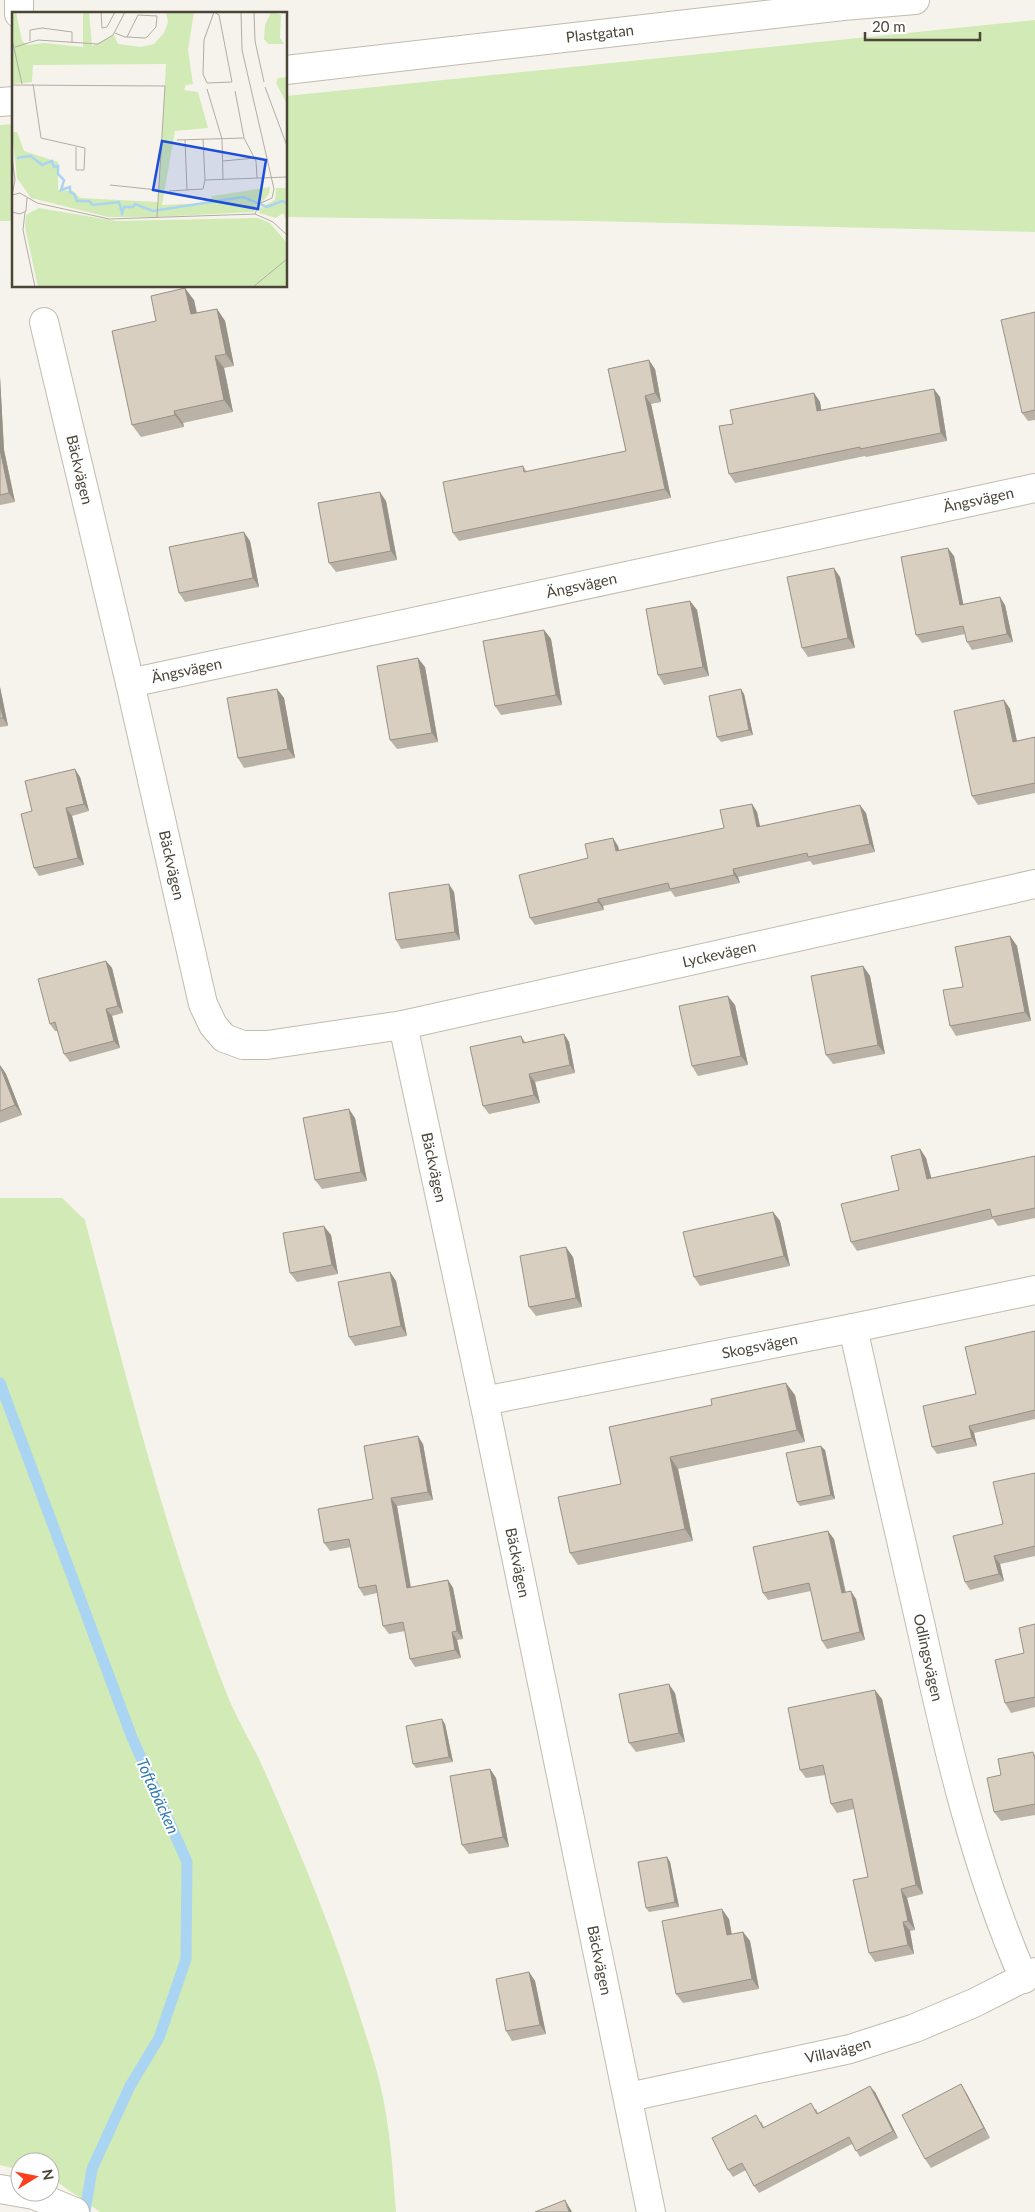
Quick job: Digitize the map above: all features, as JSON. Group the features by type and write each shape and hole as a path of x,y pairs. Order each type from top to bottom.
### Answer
{"street":[{"name":"Plastgatan","path":"288,70 824,8 915,0"},
{"name":"Bäckvägen","path":"44,322 130,683 203,1004 213,1025 224,1038 243,1045 267,1045 403,1025 484,1401 629,2097 651,2212"},
{"name":"Ängsvägen","path":"130,683 1035,488"},
{"name":"Lyckevägen","path":"403,1025 1035,884"},
{"name":"Skogsvägen","path":"484,1401 1035,1290"},
{"name":"Odlingsvägen","path":"852,1328 951,1755 970,1827 998,1915 1030,1975"},
{"name":"Villavägen","path":"629,2097 850,2049 915,2028 1030,1975"},
{"path":"4,2189 34,2195 75,2212"}],"green space":[{"path":"1035,20 1035,232 590,221 288,217 288,96"},
{"path":"12,124 12,221 0,221 0,125"},
{"path":"0,1198 62,1198 85,1220 166,1518 205,1635 230,1702 265,1772 291,1832 316,1893 350,1986 379,2081 392,2157 396,2212 100,2212 60,2184 60,2152 10,2152 10,2168 0,2165"}],"building":[{"path":"185,288 191,314 217,309 226,354 215,356 224,400 174,411 175,415 132,425 112,331 156,321 151,296"},
{"path":"1035,312 1035,410 1022,413 1001,320"},
{"path":"649,360 655,393 645,396 665,489 453,533 443,482 523,466 524,472 626,451 608,369"},
{"path":"934,389 941,433 860,449 860,447 729,474 719,426 733,424 730,410 814,393 817,411"},
{"path":"0,449 9,493 0,495"},
{"path":"380,492 391,551 329,563 318,503"},
{"path":"244,532 253,578 179,593 169,547"},
{"path":"948,548 960,605 1000,597 1007,634 967,642 963,626 916,635 901,557"},
{"path":"834,568 848,638 802,648 787,577"},
{"path":"690,601 703,667 658,675 646,609"},
{"path":"544,630 556,695 495,706 483,641"},
{"path":"418,658 432,733 390,740 377,666"},
{"path":"277,689 288,749 238,758 227,698"},
{"path":"741,689 749,730 717,737 709,696"},
{"path":"1004,700 1013,742 1035,737 1035,783 972,796 954,711"},
{"path":"0,705 3,718 0,718"},
{"path":"75,769 84,804 66,808 78,858 34,868 21,814 32,811 25,781"},
{"path":"752,804 757,827 860,805 870,844 808,857 807,853 733,869 734,875 670,889 668,883 598,899 598,902 530,918 519,875 588,858 585,844 613,838 616,851 724,828 720,810"},
{"path":"449,884 455,932 396,940 389,893"},
{"path":"1010,936 1025,1012 950,1026 943,990 963,987 955,947"},
{"path":"106,961 118,1006 106,1009 114,1041 64,1054 55,1022 50,1024 38,979"},
{"path":"863,966 878,1045 826,1055 811,976"},
{"path":"728,996 741,1056 692,1066 679,1006"},
{"path":"564,1034 570,1065 529,1074 534,1095 483,1106 470,1047 521,1036 523,1043"},
{"path":"0,1066 15,1105 0,1111"},
{"path":"349,1109 361,1172 315,1180 303,1118"},
{"path":"920,1149 927,1179 1035,1156 1035,1208 992,1217 990,1209 851,1242 841,1204 899,1190 891,1156"},
{"path":"773,1212 784,1256 694,1277 683,1232"},
{"path":"324,1226 332,1265 290,1273 283,1233"},
{"path":"566,1247 576,1298 529,1307 520,1256"},
{"path":"390,1272 401,1326 349,1337 338,1282"},
{"path":"1035,1331 1035,1410 969,1426 972,1438 932,1447 923,1406 976,1394 965,1347"},
{"path":"786,1383 797,1430 670,1457 685,1529 570,1553 558,1497 621,1484 609,1427 712,1405 711,1399"},
{"path":"418,1436 428,1492 391,1498 407,1588 448,1580 457,1631 452,1632 455,1650 410,1659 403,1622 383,1626 376,1585 359,1588 349,1539 324,1543 318,1509 373,1499 364,1446"},
{"path":"821,1446 831,1495 797,1502 786,1453"},
{"path":"1035,1473 1035,1546 994,1556 999,1574 965,1582 953,1536 1003,1524 993,1482"},
{"path":"828,1531 842,1593 851,1591 860,1632 822,1641 809,1583 763,1593 753,1547"},
{"path":"1035,1624 1035,1697 1005,1703 995,1660 1024,1653 1019,1628"},
{"path":"669,1684 679,1733 629,1743 619,1694"},
{"path":"875,1690 916,1885 901,1889 908,1921 903,1922 908,1945 869,1953 853,1880 868,1877 852,1799 831,1804 823,1765 800,1770 788,1708"},
{"path":"442,1719 449,1757 413,1764 406,1726"},
{"path":"1033,1752 1035,1760 1035,1804 994,1812 987,1778 1001,1775 998,1759"},
{"path":"490,1769 503,1837 462,1845 450,1776"},
{"path":"667,1857 675,1902 646,1908 638,1862"},
{"path":"722,1909 727,1935 743,1932 752,1979 676,1994 662,1921"},
{"path":"529,1972 540,2025 506,2031 496,1979"},
{"path":"961,2084 984,2128 925,2159 902,2115"},
{"path":"870,2086 893,2131 856,2151 849,2137 754,2186 742,2163 728,2170 712,2138 756,2115 763,2128 811,2103 817,2114"},
{"path":"565,2200 569,2212 535,2212"}],"waterway":[{"name":"Toftabäcken","path":"0,1383 131,1735 187,1862 186,1959 159,2038 130,2086 92,2169 85,2212"}]}
